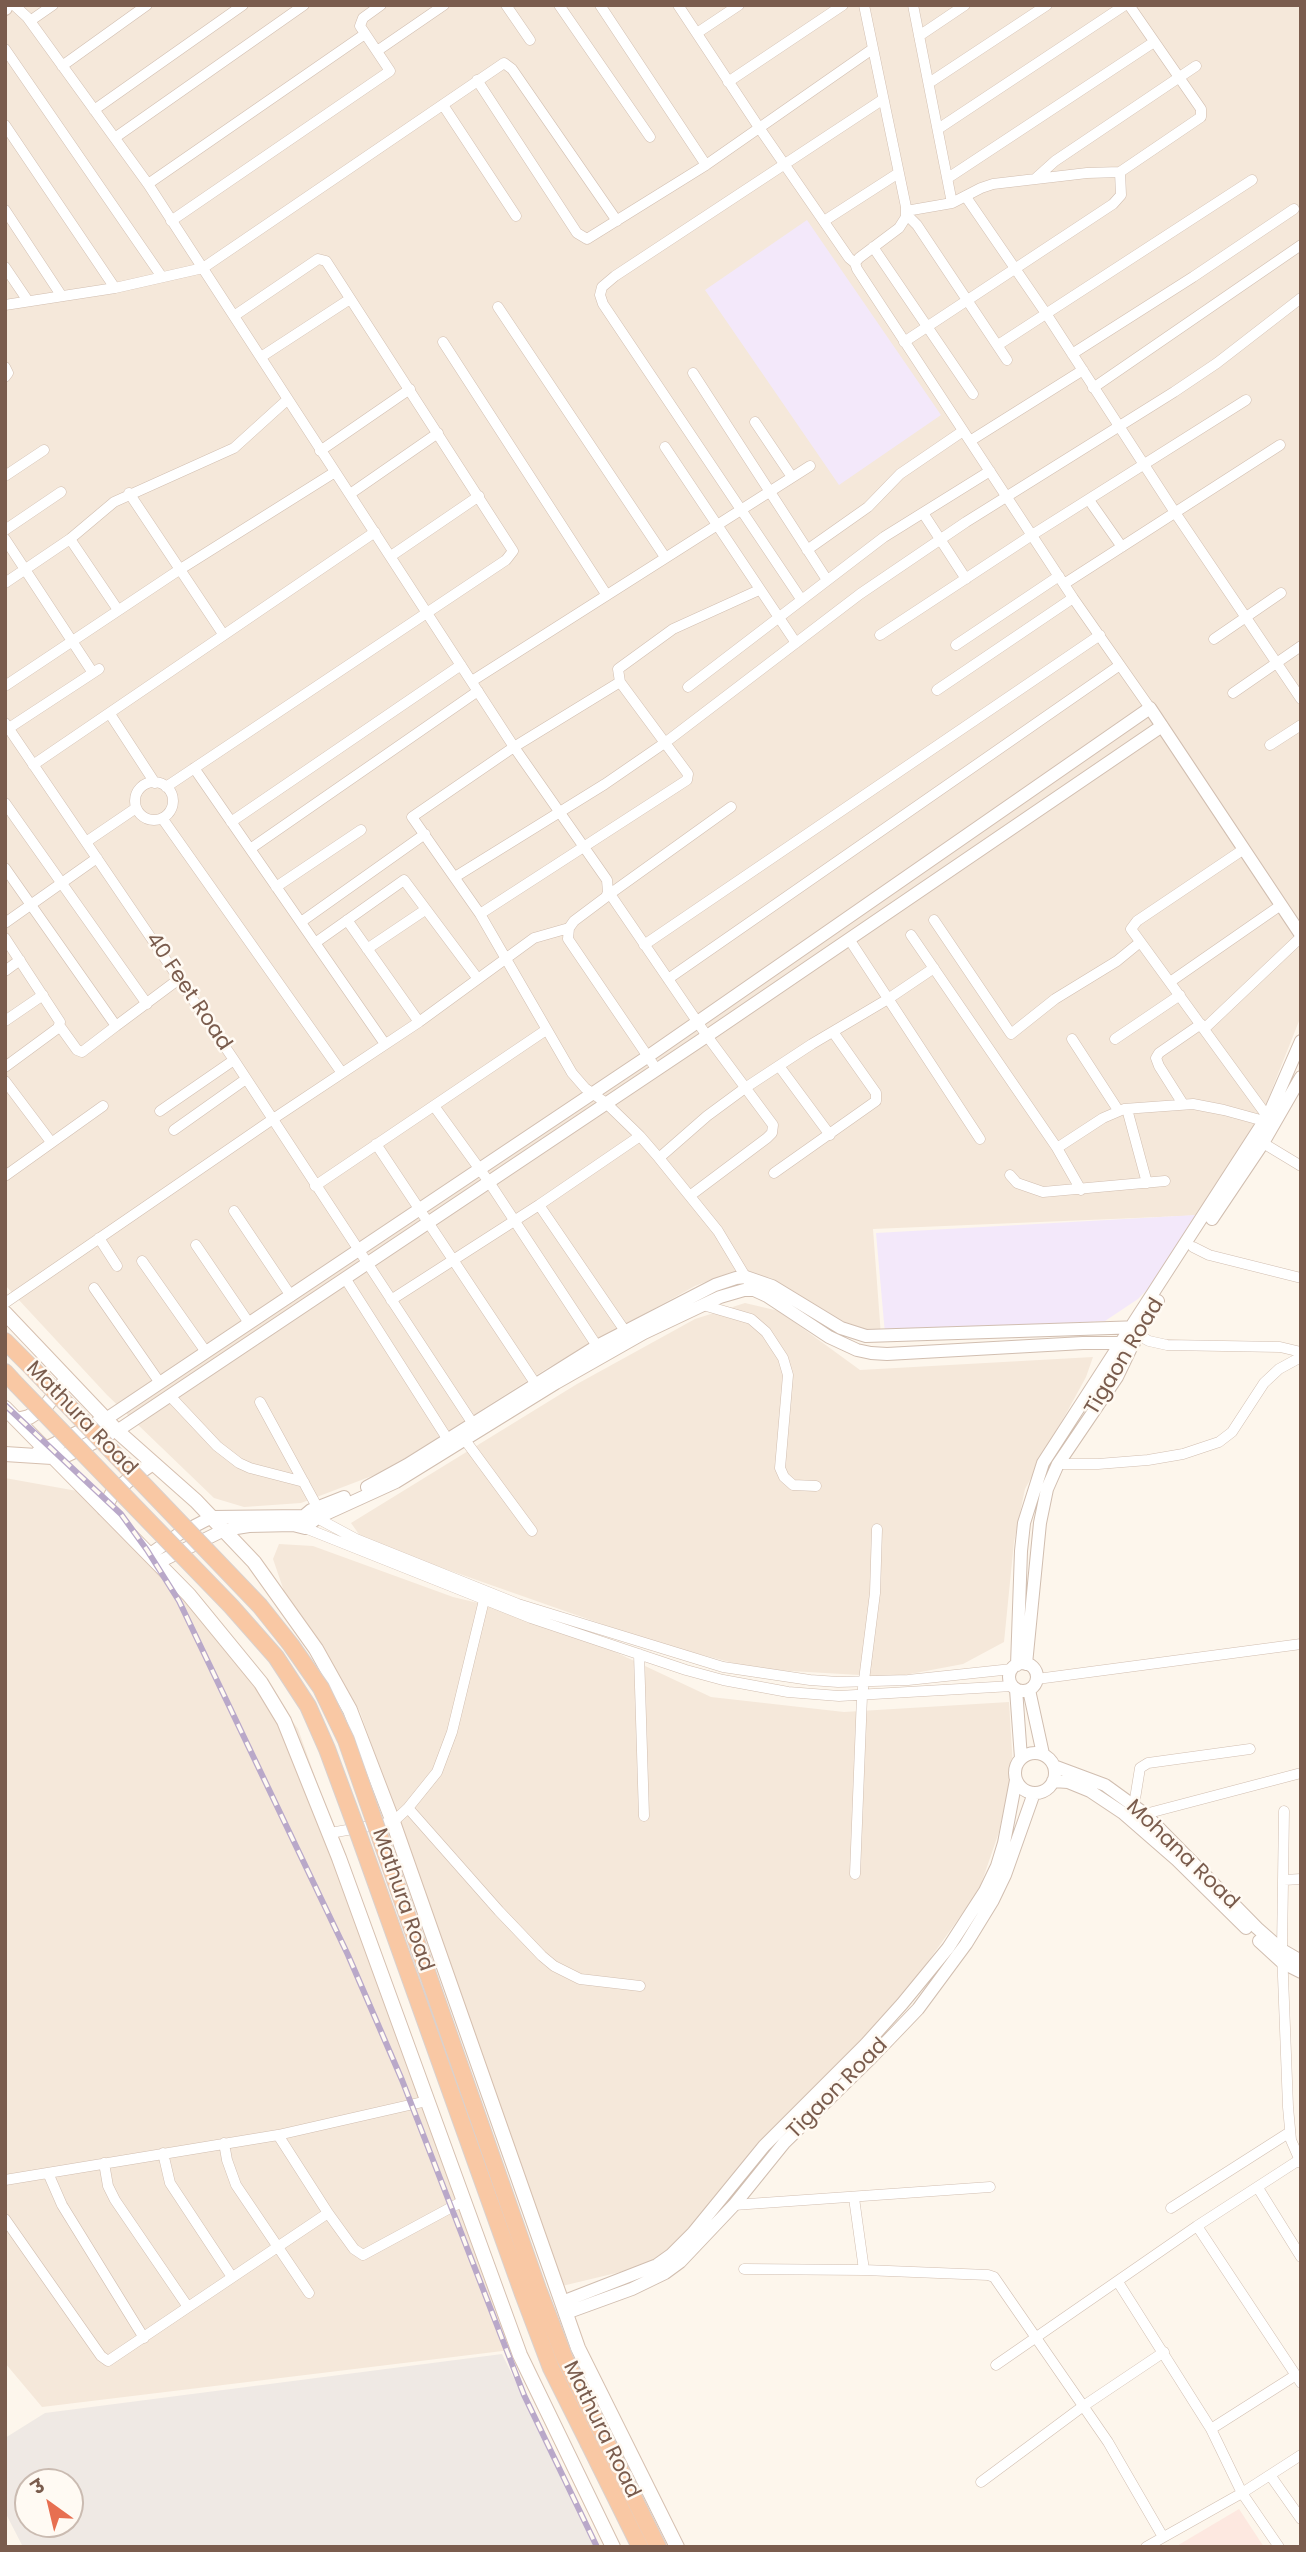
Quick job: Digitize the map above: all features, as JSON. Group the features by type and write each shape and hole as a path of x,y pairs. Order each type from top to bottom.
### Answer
{"highway":[{"name":"Mathura Road","path":"5,1341 260,1606 321,1688 346,1740 538,2289 565,2358 658,2547"},
{"name":"Mathura Road","path":"11,1378 231,1606 276,1657 308,1706 353,1819 551,2368 640,2547"}],"main road":[{"path":"5,1313 117,1431 212,1517 254,1562 316,1649 350,1710 393,1822 578,2347 677,2547"},
{"path":"11,1423 29,1417 46,1406 59,1391 65,1377"},
{"path":"5,1408 11,1423 104,1509 189,1595 261,1683 284,1721 330,1833 523,2363 613,2547"},
{"path":"43,1454 106,1419"},
{"path":"5,1454 66,1455 117,1431"},
{"path":"104,1509 112,1494 153,1463"}],"street":[{"path":"14,5 30,21 148,184 234,316 241,336 261,358 514,747 585,845 607,880 608,895 773,1125 772,1133 691,1195"},
{"path":"30,21 53,5"},
{"path":"62,66 146,5"},
{"path":"94,110 243,5"},
{"path":"116,137 304,5"},
{"path":"171,221 390,71 360,26 361,20 381,5"},
{"path":"377,51 444,5"},
{"path":"506,5 530,40"},
{"path":"559,5 650,137"},
{"path":"600,5 706,165"},
{"path":"678,5 760,129 855,263 1061,580 1150,708 1301,936 1202,1026 1158,1053 1156,1058 1159,1066 1183,1104"},
{"path":"697,33 739,5"},
{"path":"728,82 843,5"},
{"path":"863,5 906,214 917,225 1007,360"},
{"path":"913,5 952,204"},
{"path":"919,36 965,5"},
{"path":"929,83 1047,5"},
{"path":"906,214 952,204 987,185 1120,172 1201,117 1201,109 1127,5 938,129"},
{"path":"148,184 365,34"},
{"path":"948,178 1154,42"},
{"path":"5,48 162,277"},
{"path":"477,80 580,237 590,238 760,129 872,50"},
{"path":"5,305 115,288 203,268 502,64 509,65 617,221"},
{"path":"1034,179 1055,161 1196,66"},
{"path":"801,599 603,304 600,295 607,282 883,100"},
{"path":"443,105 516,216"},
{"path":"5,125 115,288"},
{"path":"904,342 1117,200 1122,189 1120,172"},
{"path":"824,221 897,174"},
{"path":"998,345 1252,180"},
{"path":"966,197 1301,699"},
{"path":"1072,354 1294,209"},
{"path":"5,210 61,295"},
{"path":"855,263 899,228 906,214"},
{"path":"1093,388 1301,245"},
{"path":"873,247 973,394"},
{"path":"166,787 512,554 512,546 326,261 320,259 234,316"},
{"path":"5,267 28,301"},
{"path":"455,877 605,784 666,742 860,594 940,539 1217,363 1301,298"},
{"path":"261,358 350,299"},
{"path":"498,307 665,557"},
{"path":"443,342 606,594"},
{"path":"5,367 8,373 5,377"},
{"path":"970,441 1083,370"},
{"path":"693,373 827,580"},
{"path":"320,451 410,389"},
{"path":"5,583 70,539 106,507 129,494 234,448 288,400"},
{"path":"880,635 1246,400"},
{"path":"755,422 792,477"},
{"path":"807,550 869,507 900,474 963,431"},
{"path":"350,494 438,433"},
{"path":"956,645 1061,580 1176,514 1280,445"},
{"path":"665,447 796,643"},
{"path":"5,476 44,450"},
{"path":"472,681 810,466"},
{"path":"688,687 884,537 990,471"},
{"path":"5,686 179,570 335,472"},
{"path":"5,530 61,492"},
{"path":"129,494 223,634"},
{"path":"391,556 479,496"},
{"path":"1089,500 1122,547"},
{"path":"923,513 965,579"},
{"path":"33,765 375,532"},
{"path":"5,539 71,641 96,671 7,725"},
{"path":"70,539 118,610"},
{"path":"480,914 687,780 688,774 620,682 618,669 663,636 759,590"},
{"path":"1213,639 1281,593"},
{"path":"937,690 1073,598"},
{"path":"644,945 1100,635"},
{"path":"1233,693 1301,646"},
{"path":"231,822 461,665"},
{"path":"668,979 1120,665"},
{"path":"620,682 514,747 412,817 480,914 572,1073 640,1136 691,1195 718,1231 754,1290"},
{"path":"250,849 478,691"},
{"path":"106,1419 593,1094 1150,708"},
{"path":"110,714 155,783"},
{"name":"40 Feet Road","path":"7,725 234,1060 475,1428"},
{"path":"1270,745 1301,725"},
{"path":"117,1431 657,1070 1162,726"},
{"path":"194,768 386,1044"},
{"path":"155,783 166,787 172,797 167,814 156,820 144,818 135,802 143,786 155,783"},
{"path":"5,803 148,1004"},
{"path":"657,1070 568,939 569,928 574,921 608,895 732,807"},
{"path":"86,842 136,808"},
{"path":"162,818 342,1073"},
{"path":"276,887 361,831"},
{"path":"300,922 425,834"},
{"path":"1244,849 1137,921 1131,929 1202,1026 1272,1112"},
{"path":"5,923 97,858"},
{"path":"5,869 116,1026"},
{"path":"315,943 404,880 478,979"},
{"path":"1170,982 1281,905"},
{"path":"367,948 425,910"},
{"path":"347,920 419,1021"},
{"path":"934,920 1010,1034 1055,999 1117,961 1139,943"},
{"path":"5,1303 386,1044 534,938 569,928"},
{"path":"912,935 1057,1148 1082,1190"},
{"path":"5,938 58,1017 59,1025 82,1052 179,979"},
{"path":"849,939 980,1139"},
{"path":"5,971 20,960"},
{"path":"659,1157 745,1088 934,968"},
{"path":"5,1021 43,995"},
{"path":"1115,1039 1180,995"},
{"path":"5,1067 59,1025"},
{"path":"315,1186 546,1030"},
{"path":"774,1173 877,1099 876,1093 833,1032"},
{"path":"1072,1039 1122,1110 1147,1183"},
{"name":"Tigaon Road","path":"1018,1666 1021,1551 1024,1523 1033,1490 1053,1446 1263,1143 1272,1112 1301,1041"},
{"path":"160,1111 234,1060"},
{"path":"779,1066 830,1135"},
{"name":"Tigaon Road","path":"1272,1112 1301,1077"},
{"path":"174,1130 246,1079"},
{"path":"5,1081 51,1142"},
{"path":"1130,1337 1172,1266 1272,1112 1301,1093"},
{"path":"1057,1148 1122,1110 1183,1104 1224,1110 1272,1112"},
{"path":"5,1176 103,1106"},
{"path":"434,1106 489,1182 597,1346"},
{"path":"391,1300 640,1136"},
{"path":"1263,1143 1301,1166"},
{"path":"376,1144 535,1383"},
{"path":"1010,1175 1017,1183 1034,1191 1082,1190 1165,1181"},
{"path":"539,1205 625,1331"},
{"path":"234,1211 291,1296"},
{"path":"99,1238 117,1266"},
{"path":"195,1245 249,1324"},
{"path":"1193,1247 1209,1255 1301,1278"},
{"path":"142,1261 206,1352"},
{"path":"153,1559 224,1530 301,1523 387,1487 450,1443 465,1440 475,1428 535,1383 597,1346 715,1284 746,1277 772,1286 841,1328 866,1336 1130,1337 1167,1345 1280,1347 1301,1355"},
{"path":"345,1278 450,1443"},
{"path":"94,1288 160,1383"},
{"path":"301,1523 450,1443 644,1333 732,1293 754,1290 843,1344 871,1353 1130,1337"},
{"path":"703,1305 751,1319 766,1332 783,1358 788,1375 780,1468 784,1477 793,1485 816,1486"},
{"name":"Tigaon Road","path":"1018,1666 1043,1504 1058,1464 1117,1377 1130,1337"},
{"path":"1058,1464 1148,1460 1183,1454 1219,1442 1232,1432 1264,1383 1301,1355"},
{"path":"170,1396 227,1455 250,1468 304,1482"},
{"path":"260,1402 315,1503"},
{"path":"465,1440 532,1531"},
{"path":"153,1559 179,1534 212,1517 301,1523 639,1654 723,1680 788,1692 862,1696 1023,1686 1301,1644"},
{"path":"317,1518 356,1539 485,1595 723,1667 810,1680 864,1682 908,1681 1018,1666 1035,1670 1023,1686 1021,1758 1014,1772 1016,1780 1026,1791 1034,1793 1048,1788 1053,1781 1054,1766 1043,1755 1023,1686 1009,1678 1018,1666"},
{"path":"855,1874 862,1696 875,1593 877,1529"},
{"path":"330,1833 393,1822 437,1772 446,1753 485,1595"},
{"path":"639,1654 644,1816"},
{"path":"1134,1805 1140,1768 1148,1763 1161,1759 1250,1749"},
{"path":"1021,1758 1035,1753 1043,1755"},
{"name":"Mohana Road","path":"1054,1766 1105,1785 1134,1805 1188,1856 1283,1956 1301,1961"},
{"path":"1145,1814 1301,1773"},
{"name":"Tigaon Road","path":"564,2307 632,2289 665,2273 695,2249 784,2143 883,2036 985,1891 1004,1843 1016,1780"},
{"name":"Mohana Road","path":"1053,1781 1078,1786 1124,1813 1301,1972"},
{"name":"Tigaon Road","path":"564,2307 657,2265 671,2255 693,2233 764,2146 926,1998 966,1944 993,1900 1034,1793"},
{"path":"408,1808 542,1956 580,1979 640,1986"},
{"path":"996,2364 1197,2226 1300,2162 1293,2148 1290,2132 1283,1956 1284,1811"},
{"path":"1284,1880 1301,1880"},
{"path":"5,2180 278,2135 427,2101"},
{"path":"1171,2208 1290,2132"},
{"path":"278,2135 328,2213 354,2249 363,2255 463,2202"},
{"path":"224,2143 236,2185 309,2293"},
{"path":"163,2153 170,2183 232,2277"},
{"path":"104,2163 108,2186 116,2200 188,2307"},
{"path":"48,2173 62,2205 144,2338"},
{"path":"734,2205 989,2187"},
{"path":"1258,2188 1301,2257"},
{"path":"854,2198 864,2270"},
{"path":"5,2219 105,2360 113,2359 328,2213"},
{"path":"1197,2226 1298,2379 1211,2428"},
{"path":"744,2269 864,2270 995,2277 1108,2442 1163,2537"},
{"path":"1118,2282 1211,2428 1242,2493 1279,2547"},
{"path":"981,2482 1082,2407 1164,2352"},
{"path":"1146,2547 1242,2493 1301,2455"},
{"path":"1270,2475 1301,2519"}],"shaded area":[{"path":"7,5 1301,5 1301,1016 1251,1142 1207,1215 873,1229 881,1336 853,1331 771,1278 734,1271 695,1286 546,1369 385,1471 301,1503 244,1507 214,1498 107,1395 5,1285"},
{"path":"807,220 941,415 839,485 705,290"},
{"path":"1196,1215 1169,1267 1138,1299 1105,1321 885,1334 876,1233"},
{"path":"745,1303 779,1311 860,1370 1093,1357 1086,1377 1025,1489 1014,1542 1004,1642 963,1664 894,1677 756,1669 653,1642 363,1540 351,1523 577,1384 695,1319"},
{"path":"5,1478 105,1496 247,1657 298,1729 519,2349 42,2407 5,2363"},
{"path":"279,1544 313,1546 453,1597 545,1619 711,1697 844,1712 1009,1702 1013,1767 999,1832 979,1890 917,1977 871,2033 662,2262 562,2286 360,1712 325,1651 286,1597 273,1559"},
{"path":"502,2354 598,2547 23,2547 18,2538 84,2538 84,2468 14,2468 14,2530 5,2512 5,2438 45,2413"},
{"path":"1239,2509 1264,2547 1175,2547"}],"railway":[{"path":"5,1405 121,1514 179,1601 348,1955 402,2080 524,2395 597,2547"}]}
